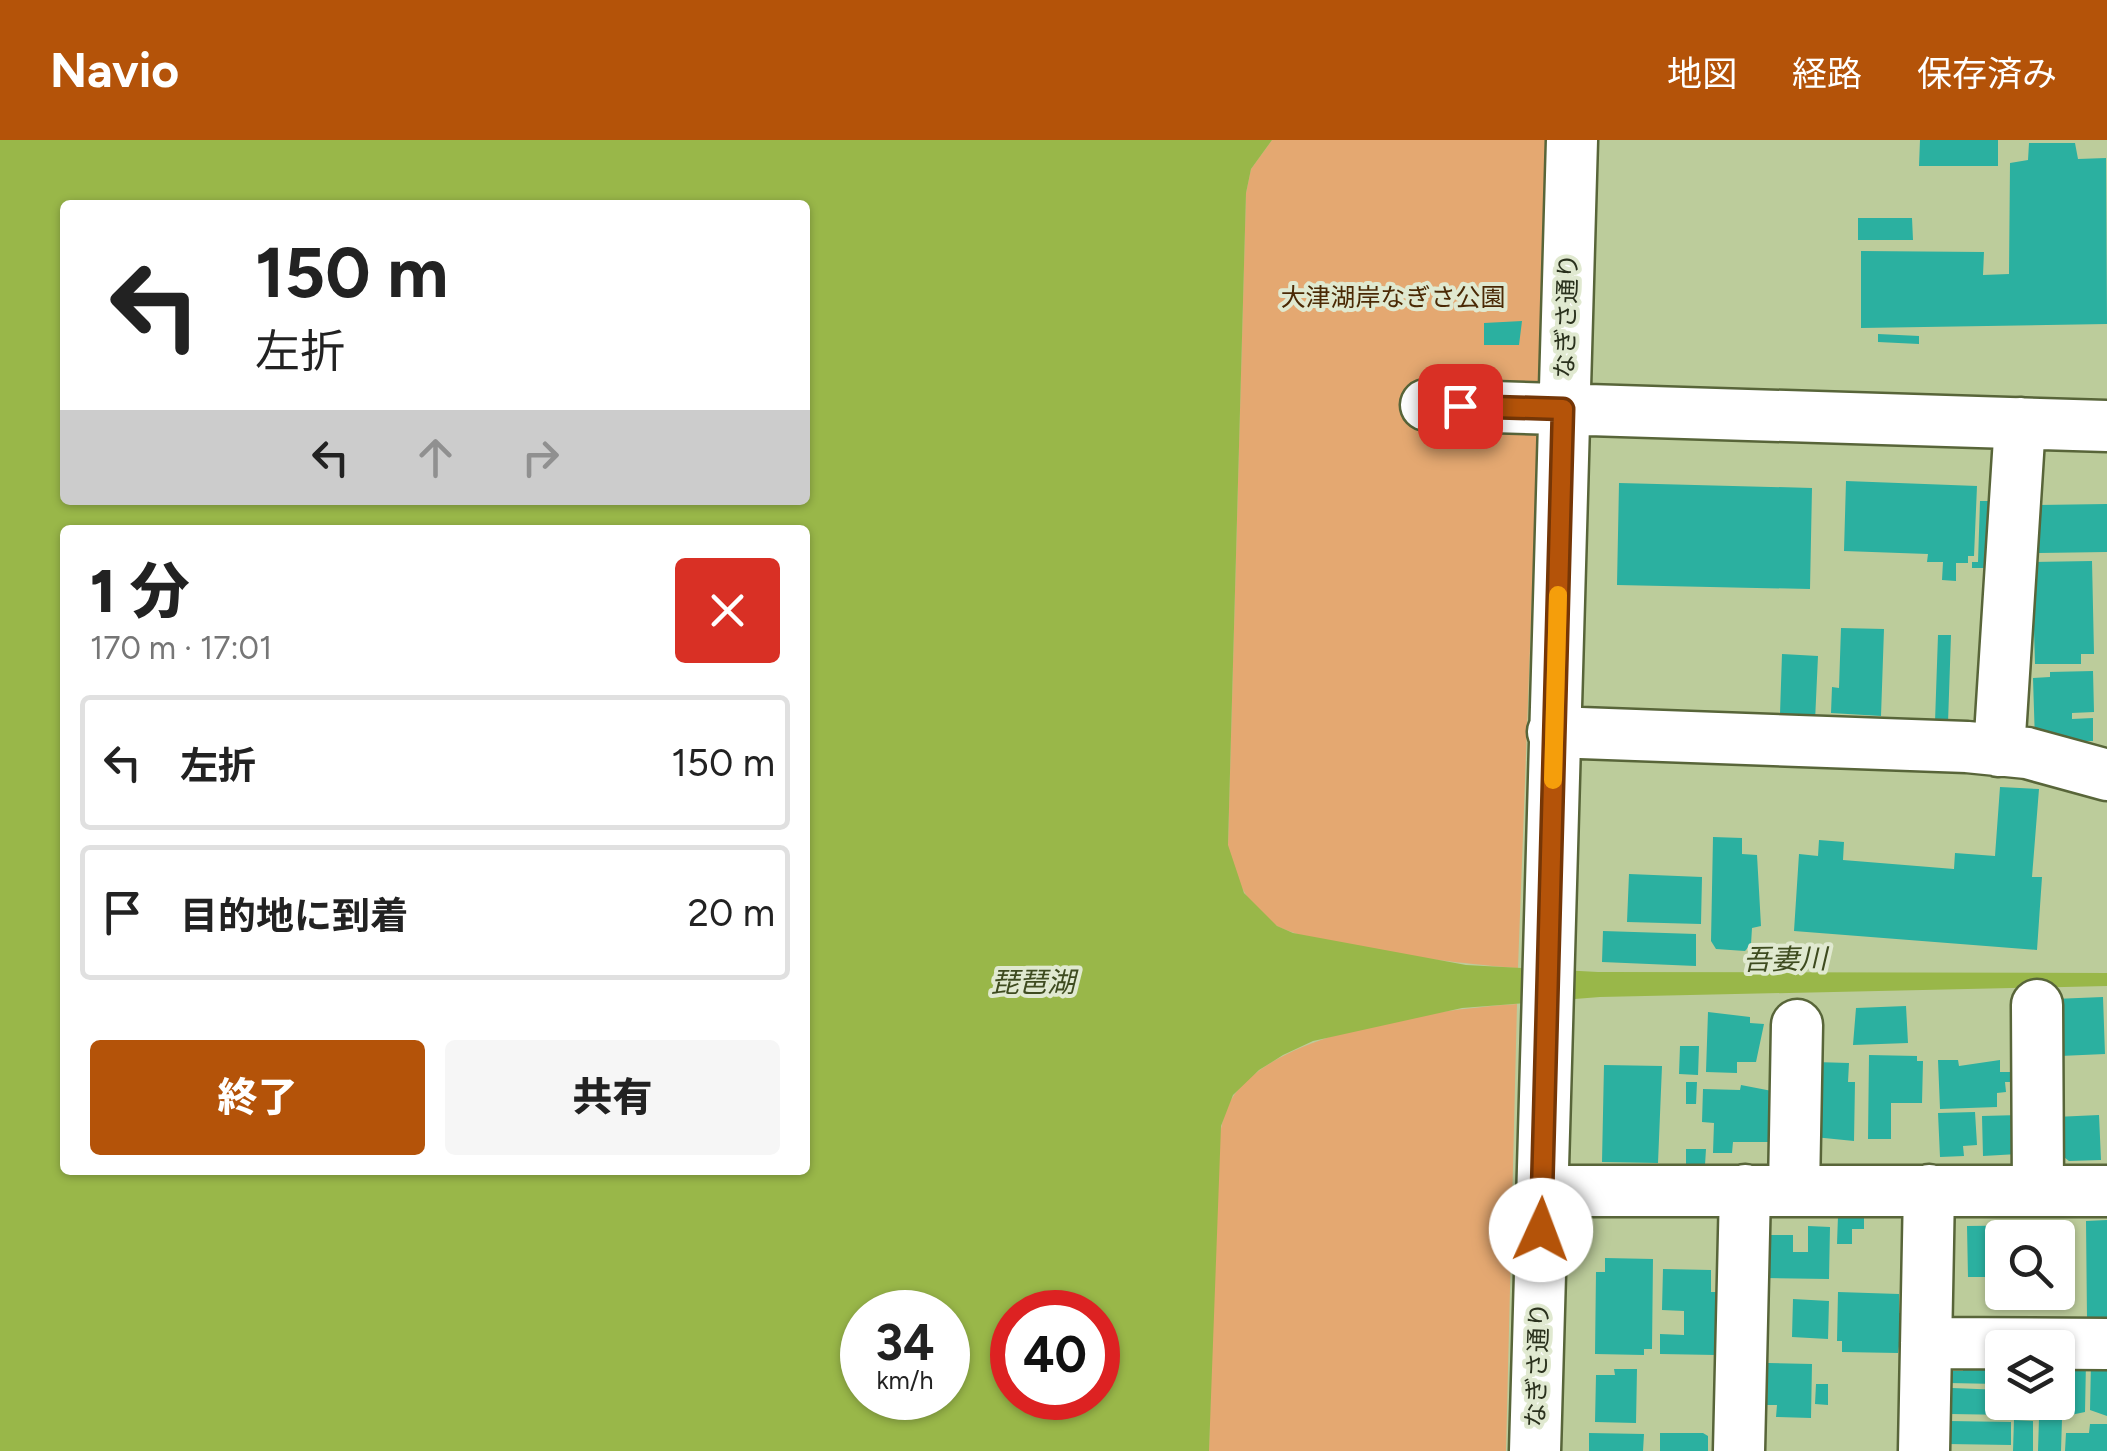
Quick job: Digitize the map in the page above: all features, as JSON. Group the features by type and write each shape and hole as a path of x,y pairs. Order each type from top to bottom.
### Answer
{"street":[{"name":"なぎさ通り","path":"1535,1451 1552,958 1553,732 1572,140"},
{"path":"1426,404 2107,426"},
{"path":"1999,750 2020,423"},
{"path":"1553,732 1999,750 2027,753 2107,775"},
{"path":"2037,1005 2038,1190"},
{"path":"1794,1190 1797,1025"},
{"path":"1739,1451 1745,1190"},
{"path":"1924,1451 1929,1190"},
{"path":"1542,1191 2107,1190"},
{"path":"1926,1343 2107,1344"}],"green space":[{"name":"大津湖岸なぎさ公園","path":"1272,140 1549,140 1518,968 1391,954 1292,932 1274,924 1256,908 1234,869 1228,846 1246,193 1251,169"},
{"path":"1517,1004 1506,1451 1209,1451 1217,1154 1224,1116 1234,1095 1256,1073 1287,1054 1324,1039 1407,1018"}],"water":[{"name":"琵琶湖","path":"0,140 1272,140 1251,169 1246,193 1228,845 1244,893 1277,926 1293,933 1466,965 1598,972 2107,973 2107,986 1600,997 1462,1008 1313,1041 1283,1055 1259,1070 1233,1095 1221,1126 1209,1451 0,1451"}],"building":[{"path":"1920,140 1998,140 1998,166 1919,166"},
{"path":"2029,143 2075,143 2078,159 2106,158 2107,324 1861,328 1861,251 1984,252 1983,275 2009,274 2010,163 2028,160"},
{"path":"1858,218 1912,218 1913,240 1858,240"},
{"path":"1522,321 1519,345 1484,345 1484,323"},
{"path":"1878,334 1919,336 1919,344 1878,342"},
{"path":"1846,481 1977,486 1974,556 1968,556 1968,563 1956,563 1956,581 1942,580 1943,562 1927,562 1928,554 1844,551"},
{"path":"1619,483 1812,488 1810,589 1617,585"},
{"path":"1980,501 1990,501 1988,568 1972,568 1972,562 1978,562"},
{"path":"2107,504 2107,552 2039,553 2038,505"},
{"path":"2092,561 2094,654 2081,654 2081,664 2035,664 2032,562"},
{"path":"1841,628 1884,629 1881,716 1831,713 1832,687 1839,688"},
{"path":"1938,635 1951,635 1948,723 1935,722"},
{"path":"1782,654 1818,656 1815,721 1772,720 1773,713 1780,714"},
{"path":"2093,671 2094,712 2072,713 2072,719 2093,718 2093,741 2035,742 2033,678 2050,677 2050,672"},
{"path":"2000,787 2039,789 2032,877 2042,877 2037,950 1794,931 1799,854 1818,856 1819,840 1844,842 1843,860 1954,869 1955,853 1995,856"},
{"path":"1713,837 1742,838 1742,854 1757,855 1761,926 1752,928 1751,944 1745,951 1716,949 1711,941"},
{"path":"1629,874 1702,877 1701,924 1627,922"},
{"path":"1603,931 1696,934 1696,966 1602,962"},
{"path":"2103,997 2105,1054 2060,1056 2054,999"},
{"path":"1906,1006 1908,1043 1853,1045 1856,1008"},
{"path":"1708,1012 1750,1017 1750,1023 1764,1024 1756,1062 1737,1062 1737,1073 1706,1072"},
{"path":"1680,1046 1699,1046 1698,1075 1679,1074"},
{"path":"1869,1055 1917,1056 1917,1061 1923,1061 1922,1103 1891,1103 1891,1139 1868,1139"},
{"path":"1938,1060 1958,1060 1959,1066 2000,1060 2000,1072 2014,1072 2015,1082 2005,1082 2006,1092 1997,1093 1997,1107 1940,1109"},
{"path":"1815,1062 1849,1063 1848,1082 1855,1082 1854,1141 1814,1137"},
{"path":"1604,1065 1662,1066 1658,1163 1602,1162"},
{"path":"1686,1082 1697,1082 1696,1104 1686,1104"},
{"path":"1741,1085 1772,1091 1777,1142 1733,1142 1732,1153 1713,1153 1714,1123 1702,1122 1703,1089 1740,1090"},
{"path":"1975,1112 1977,1145 1963,1146 1964,1156 1940,1157 1938,1113"},
{"path":"2020,1115 2018,1154 1983,1156 1982,1116"},
{"path":"2099,1115 2101,1160 2069,1161 2056,1151 2055,1117"},
{"path":"1686,1149 1706,1149 1705,1165 1686,1165"},
{"path":"1838,1216 1864,1217 1864,1229 1852,1229 1852,1244 1837,1244"},
{"path":"2107,1220 2107,1317 2087,1317 2086,1221"},
{"path":"1808,1226 1830,1227 1829,1279 1765,1278 1767,1235 1793,1235 1793,1252 1808,1252"},
{"path":"1967,1226 1985,1226 1985,1277 1968,1277"},
{"path":"1605,1258 1653,1259 1652,1349 1644,1349 1644,1355 1595,1354 1596,1272 1605,1272"},
{"path":"1663,1269 1711,1270 1711,1292 1722,1292 1722,1307 1716,1307 1716,1355 1660,1354 1660,1334 1684,1335 1684,1311 1662,1310"},
{"path":"1838,1292 1899,1294 1899,1313 1904,1313 1898,1353 1842,1352 1842,1341 1837,1341"},
{"path":"1793,1299 1829,1301 1828,1339 1792,1337"},
{"path":"1963,1356 1985,1357 1985,1384 1949,1383 1949,1371 1963,1371"},
{"path":"2075,1361 2086,1361 2085,1412 2075,1414"},
{"path":"1768,1363 1812,1364 1811,1418 1776,1417 1777,1405 1767,1405"},
{"path":"2091,1363 2107,1364 2107,1416 2090,1410"},
{"path":"1614,1369 1637,1369 1636,1423 1595,1422 1596,1375 1615,1375"},
{"path":"1816,1384 1828,1384 1828,1405 1815,1404"},
{"path":"1952,1388 1985,1389 1985,1415 1951,1414"},
{"path":"2014,1420 2033,1421 2033,1451 2013,1451"},
{"path":"2039,1420 2062,1420 2061,1451 2038,1451"},
{"path":"1949,1421 2011,1422 2011,1445 1948,1444"},
{"path":"2090,1424 2107,1424 2107,1451 2065,1451 2066,1433 2089,1433"},
{"path":"1589,1433 1644,1434 1643,1451 1589,1451"},
{"path":"1660,1433 1703,1433 1708,1436 1708,1451 1660,1451"}],"slow traffic":[{"path":"1553,780 1558,595"}],"route":[{"path":"1460,406 1563,409 1553,732 1552,958 1541,1230"}],"water label":[{"name":"吾妻川","path":"1785,959"}]}
